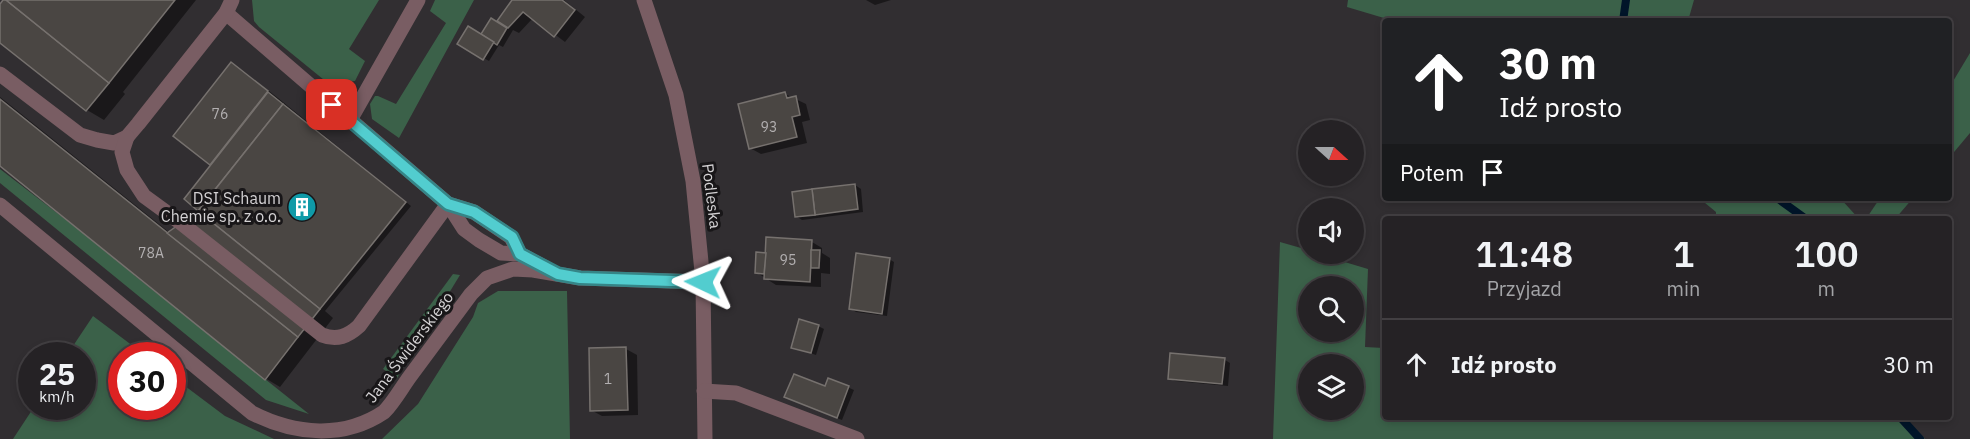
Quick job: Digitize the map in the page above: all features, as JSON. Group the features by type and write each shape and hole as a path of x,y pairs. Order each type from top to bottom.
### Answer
{"street":[{"path":"350,120 418,0"},
{"name":"Podleska","path":"644,0 676,95 693,181 703,282 705,439"},
{"path":"448,204 359,326 349,335 331,338 322,335 144,196 126,170 122,152 127,137 229,6 350,120 448,204 464,229 501,253 520,254 558,274"},
{"path":"0,74 80,135 97,141 114,143 127,137"},
{"name":"Jana Świderskiego","path":"0,205 252,413 284,428 320,436 351,433 364,427 385,411 471,294 488,278 513,269 580,278 703,282"},
{"path":"704,391 736,393 857,439"}],"green space":[{"path":"252,0 379,0 349,49 365,61 355,81 329,84 259,27 254,21"},
{"path":"435,0 474,0 399,138 372,119 370,104 375,96 378,96 396,104 446,23 430,11"},
{"path":"1348,0 1694,0 1689,18 1384,18 1347,7"},
{"path":"1970,53 1970,133 1952,154 1952,83"},
{"path":"0,169 135,273 134,275 309,414 266,400 0,183"},
{"path":"1703,201 1843,201 1856,216 1716,216 1716,212"},
{"path":"1878,201 1910,201 1898,216 1868,216"},
{"path":"1280,242 1298,247 1298,264 1351,264 1368,269 1365,347 1382,348 1382,420 1907,420 1925,439 1273,439"},
{"path":"453,274 460,275 397,378 383,369"},
{"path":"498,291 567,291 570,439 382,439 418,404 473,317 478,303"},
{"path":"93,316 128,342 108,342 108,420 186,420 186,387 225,416 274,439 13,439 25,420 96,420 96,342 76,342"}],"building":[{"path":"6,0 109,83 86,111 0,43 0,4"},
{"path":"6,0 175,0 109,83"},
{"path":"512,0 562,0 575,10 554,37 523,12 508,28 497,21"},
{"path":"491,18 507,28 497,45 481,34"},
{"path":"468,26 494,42 483,60 457,44"},
{"path":"231,62 268,91 210,165 173,136"},
{"path":"268,92 283,104 198,211 184,199"},
{"path":"785,92 787,98 796,96 800,115 792,117 797,137 749,149 738,104"},
{"path":"0,99 298,337 265,380 0,166"},
{"name":"DSI Schaum Chemie sp. z o.o.","path":"283,104 406,202 320,309 198,211"},
{"path":"855,184 858,209 815,215 812,189"},
{"path":"812,189 815,215 795,217 792,192"},
{"path":"198,211 320,309 298,337 167,233"},
{"path":"766,237 812,240 810,282 764,279"},
{"path":"811,250 820,250 819,268 811,268"},
{"path":"756,252 766,253 764,274 755,273"},
{"path":"856,253 890,258 882,314 849,309"},
{"path":"799,319 819,325 811,353 791,348"},
{"path":"626,347 628,410 590,411 589,348"},
{"path":"1170,353 1225,358 1222,384 1168,379"},
{"path":"794,374 825,386 828,378 849,386 837,418 784,397"}],"waterway":[{"path":"1623,18 1626,0"},
{"path":"1781,201 1802,216"},
{"path":"1903,420 1920,439"}],"place":[{"name":"DSI Schaum Chemie sp. z o.o.","path":"302,207"}],"route":[{"path":"332,105 448,204 474,212 512,237 520,254 558,274 580,278 703,282"}]}
